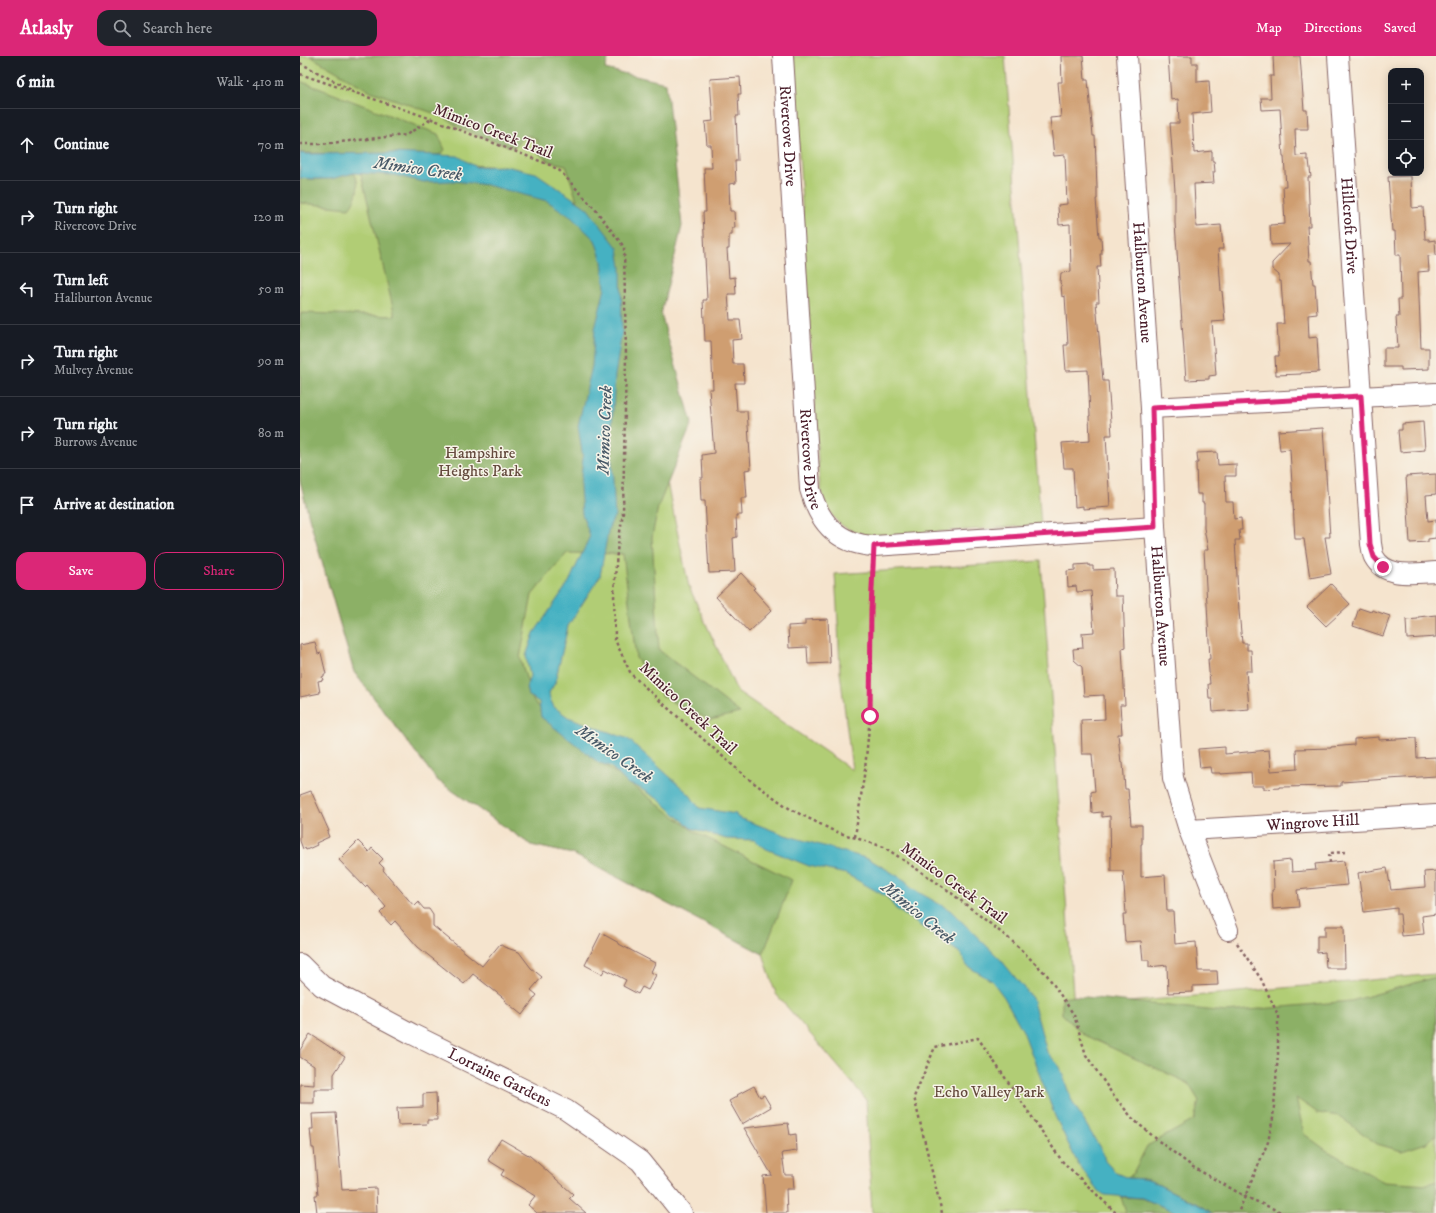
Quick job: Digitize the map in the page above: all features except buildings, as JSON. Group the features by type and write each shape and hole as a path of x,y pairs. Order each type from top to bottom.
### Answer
{"street":[{"name":"Rivercove Drive","path":"783,56 810,489 821,517 838,535 861,545 874,546 1155,527"},
{"name":"Haliburton Avenue","path":"1127,56 1152,408 1155,527 1173,778 1189,830 1228,930"},
{"name":"Hillcroft Drive","path":"1338,56 1370,544 1374,557 1383,567 1395,572 1436,572"},
{"path":"1152,408 1436,393"},
{"name":"Wingrove Hill","path":"1189,830 1436,815"},
{"name":"Lorraine Gardens","path":"300,964 322,986 412,1034 566,1110 640,1161 682,1213"}],"path":[{"path":"300,63 360,94"},
{"name":"Mimico Creek Trail","path":"300,74 432,119 550,165 560,171 595,210 624,246 626,357 623,513 617,551 614,600 615,640 631,674 746,777 790,809 834,830 884,847 946,888 1012,941 1046,975 1074,1015 1086,1055 1113,1095 1134,1120 1193,1167 1246,1197 1283,1213"},
{"path":"300,144 321,144 406,135 432,119"},
{"path":"855,837 865,769 870,716 871,610 874,546"},
{"path":"1330,863 1329,853 1346,852"},
{"path":"1228,930 1261,979 1278,1015 1278,1054 1273,1118 1268,1142 1238,1213"},
{"path":"942,1213 914,1097 935,1047 978,1038 1062,1161 1116,1213"}],"green space":[{"name":"Echo Valley Park","path":"300,56 524,56 527,59 643,369 689,587 737,691 852,770 840,672 835,574 1041,561 1074,1007 1436,974 1436,1213 872,1213 866,1099 776,994 763,954 573,854 531,845 437,780 354,672 309,517 300,480"},
{"name":"Hampshire Heights Park","path":"310,56 609,56 605,69 666,83 682,226 661,314 692,423 658,507 652,537 659,650 740,713 710,720 664,698 636,658 623,554 567,553 532,595 520,658 533,700 561,732 695,832 792,880 763,954 573,854 531,845 437,780 354,672 309,517 300,480 300,316 302,313 395,316 360,170 405,161 502,167 533,175 577,201 566,165 551,162 537,152 538,141 531,136 523,136 517,145 511,147 460,128 444,117 368,90"},
{"path":"793,56 1005,56 1041,525 877,536 852,531 843,526 829,511 824,501 819,477"},
{"path":"300,81 438,134 445,150 439,155 300,153"},
{"path":"354,173 358,187 356,196 349,208 300,203 300,178 320,179"},
{"path":"1436,977 1436,1135 1426,1143 1402,1151 1377,1144 1339,1116 1318,1113 1296,1098 1304,1134 1326,1150 1384,1182 1427,1185 1436,1181 1436,1213 1212,1213 1151,1181 1128,1178 1133,1173 1147,1146 1194,1120 1199,1101 1188,1083 1084,1035 1062,1014 1062,998 1076,996 1226,1012 1351,1001"},
{"path":"1121,1197 1142,1198 1178,1213 1126,1213"}],"water":[{"name":"Mimico Creek","path":"300,153 393,153 458,156 476,167 505,166 536,173 587,208 618,248 621,267 622,332 615,376 611,445 615,515 609,527 600,576 568,626 555,683 549,693 554,707 568,717 628,739 690,795 699,808 736,814 737,817 785,835 869,859 906,881 911,888 950,910 1001,960 1032,998 1047,1052 1060,1067 1071,1099 1103,1153 1105,1161 1116,1173 1128,1178 1151,1181 1212,1213 1178,1213 1142,1198 1104,1195 1096,1188 1078,1164 1055,1116 1023,1031 1004,997 992,981 967,966 960,953 896,909 887,897 846,874 809,866 764,848 754,840 726,839 691,828 658,799 636,786 628,784 610,766 599,763 541,717 539,702 528,695 526,688 530,676 526,656 534,633 569,582 590,536 582,514 580,486 583,458 578,426 592,366 595,329 605,288 602,261 595,240 571,217 547,201 487,185 454,181 423,182 394,175 354,173 331,179 300,178"}],"route":[{"path":"870,716 871,610 874,546 895,546 1155,527 1152,408 1361,396 1370,544 1374,557 1383,567"}]}
